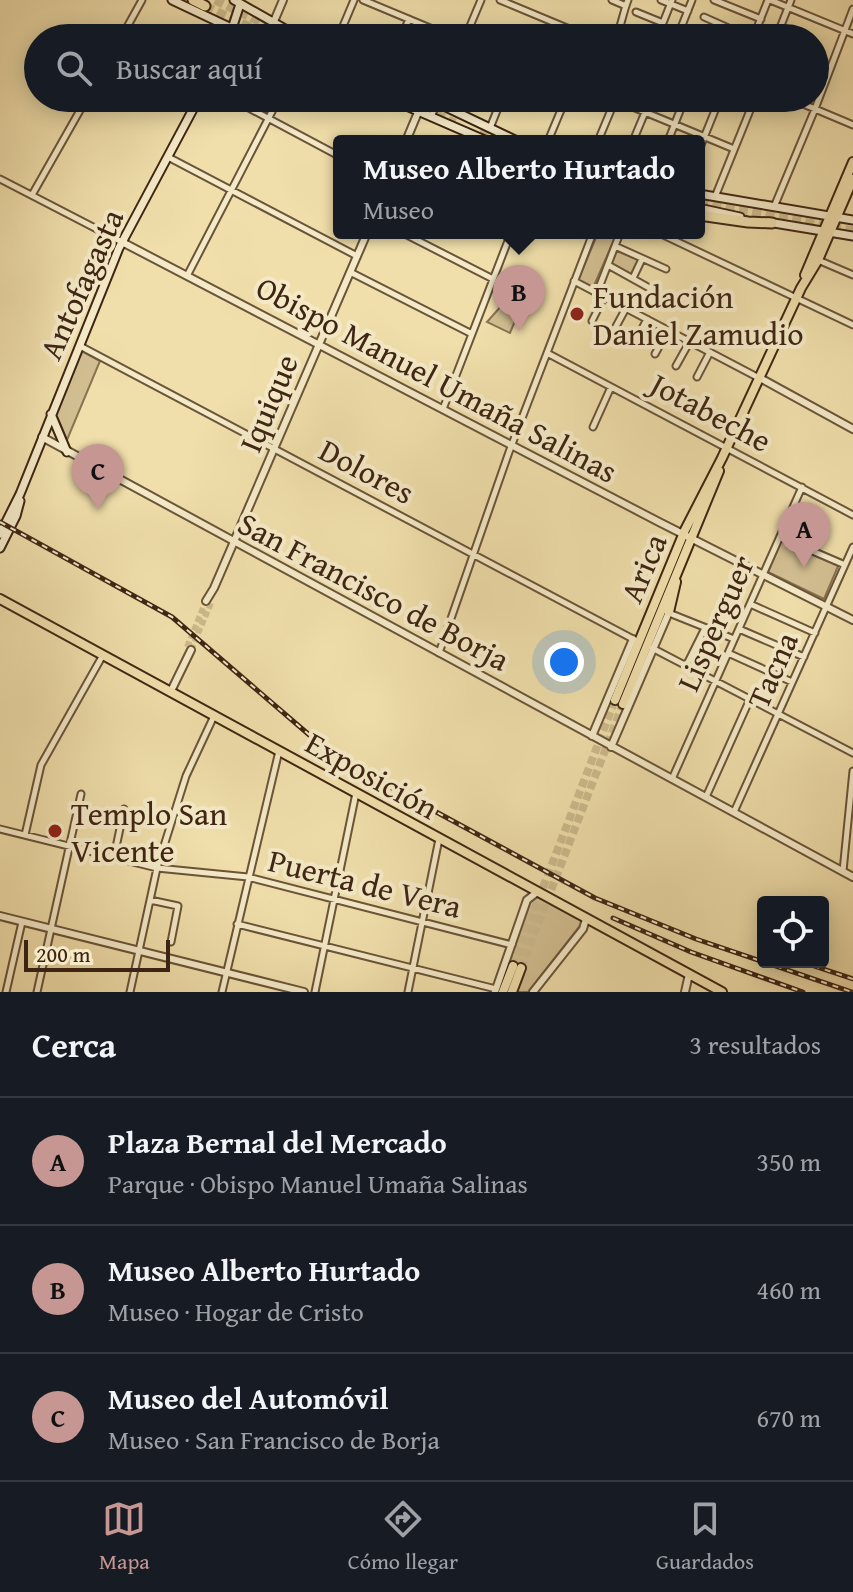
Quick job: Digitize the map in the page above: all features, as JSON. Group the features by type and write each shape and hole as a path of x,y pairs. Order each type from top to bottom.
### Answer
{"highway":[{"path":"193,0 205,6"},
{"path":"705,216 772,223"}],"main road":[{"path":"172,0 225,24"},
{"path":"237,24 239,1 273,24"},
{"name":"Antofagasta","path":"0,534 20,494 122,242 192,112"},
{"path":"418,112 472,135"},
{"path":"460,112 505,135"},
{"name":"Arica","path":"834,216 853,162"},
{"name":"Arica","path":"687,536 677,571 619,702 662,583 687,536 711,495 722,458 853,179"},
{"path":"705,195 853,220"},
{"path":"705,209 853,236"},
{"name":"Arica","path":"801,288 818,260 827,232"},
{"path":"51,414 67,452"},
{"name":"Antofagasta","path":"0,548 16,516 20,494"},
{"path":"669,612 677,571"},
{"path":"633,639 662,583"},
{"name":"Exposición","path":"0,599 722,992"},
{"path":"498,991 517,967 512,992"}],"street":[{"path":"129,24 142,0"},
{"path":"274,24 283,0"},
{"path":"344,24 354,0"},
{"path":"363,0 421,24"},
{"path":"471,24 481,0"},
{"path":"500,0 557,24"},
{"path":"612,0 627,3 622,24"},
{"path":"661,0 688,11"},
{"path":"683,24 692,0"},
{"path":"714,0 761,19"},
{"path":"759,24 769,0 828,24"},
{"path":"782,24 791,0"},
{"path":"636,12 663,23 672,2"},
{"path":"829,73 853,9"},
{"path":"704,17 720,24"},
{"path":"407,24 409,19"},
{"path":"829,25 853,34"},
{"path":"32,195 79,112"},
{"path":"256,112 333,153"},
{"path":"187,276 272,112"},
{"path":"408,135 418,112"},
{"path":"431,118 433,112"},
{"path":"490,128 496,112"},
{"path":"551,135 560,112"},
{"path":"600,135 609,112"},
{"path":"635,135 645,112 702,135"},
{"path":"670,135 680,112"},
{"path":"704,135 714,112"},
{"path":"715,197 749,112"},
{"path":"774,207 814,112"},
{"path":"822,112 853,125"},
{"path":"705,136 734,149"},
{"path":"168,157 357,256"},
{"name":"Obispo Manuel Umaña Salinas","path":"0,179 853,620"},
{"name":"Iquique","path":"209,602 364,239"},
{"path":"415,239 493,279"},
{"path":"443,409 509,239"},
{"path":"439,653 512,445 591,239"},
{"path":"597,293 618,239"},
{"path":"672,239 853,325"},
{"path":"615,246 666,269"},
{"path":"633,278 642,259"},
{"path":"818,260 853,275"},
{"path":"608,265 653,290"},
{"path":"350,272 472,334"},
{"path":"574,281 853,429"},
{"path":"592,321 604,297"},
{"path":"613,332 626,308"},
{"path":"634,344 647,319"},
{"path":"655,354 668,330"},
{"path":"676,366 690,341"},
{"name":"Dolores","path":"79,345 633,639"},
{"path":"697,377 710,352"},
{"name":"Jotabeche","path":"547,353 853,515"},
{"path":"593,427 611,387"},
{"name":"San Francisco de Borja","path":"42,437 853,877"},
{"name":"Lisperguer","path":"672,779 802,487"},
{"path":"780,537 845,565"},
{"name":"Tacna","path":"734,812 853,547"},
{"path":"750,604 815,633"},
{"path":"669,612 734,639"},
{"name":"Arica","path":"611,747 669,612"},
{"path":"686,666 705,628"},
{"path":"739,629 804,658"},
{"name":"Arica","path":"592,736 633,639"},
{"path":"652,648 853,753"},
{"path":"171,691 189,649"},
{"path":"728,653 793,683"},
{"path":"25,835 41,765 103,655"},
{"path":"706,797 750,699"},
{"path":"130,992 157,868 186,776 214,715"},
{"path":"222,992 279,751"},
{"path":"843,871 853,771"},
{"path":"315,992 356,793"},
{"path":"37,992 81,794"},
{"path":"114,857 124,809"},
{"name":"Puerta de Vera","path":"0,829 157,868 248,877 512,945"},
{"path":"408,992 439,839"},
{"path":"237,924 498,991 527,900 536,893"},
{"path":"150,900 178,906 171,942"},
{"path":"0,916 304,992"},
{"path":"533,992 583,929 586,919"},
{"path":"6,992 22,922"},
{"path":"685,992 689,974"}],"shaded area":[{"path":"595,239 614,239 593,288 578,280"},
{"path":"617,251 639,260 633,275 611,264"},
{"path":"510,296 523,302 510,333 487,322"},
{"path":"80,350 100,361 67,440 55,412"},
{"path":"782,539 839,564 824,599 768,572"},
{"path":"537,895 582,920 582,923 528,992 515,992 524,966 508,961 529,899"}],"tunnel":[{"path":"215,0 266,24"},
{"path":"205,6 243,24"},
{"path":"430,112 455,123"},
{"path":"705,204 853,231"},
{"path":"187,647 206,601"},
{"path":"191,650 211,603"},
{"path":"513,966 615,700"},
{"path":"521,968 623,704"}],"railway":[{"path":"0,522 172,617 321,745 379,781 595,898 696,939 852,992"},
{"path":"613,918 691,952 803,992"},
{"path":"820,968 853,979"}],"place":[{"name":"Fundación Daniel Zamudio","path":"577,314"},
{"name":"Museo Alberto Hurtado","path":"519,331"},
{"name":"Museo del Automóvil","path":"98,510"},
{"name":"Plaza Bernal del Mercado","path":"804,568"},
{"name":"Templo San Vicente","path":"55,831"}]}
